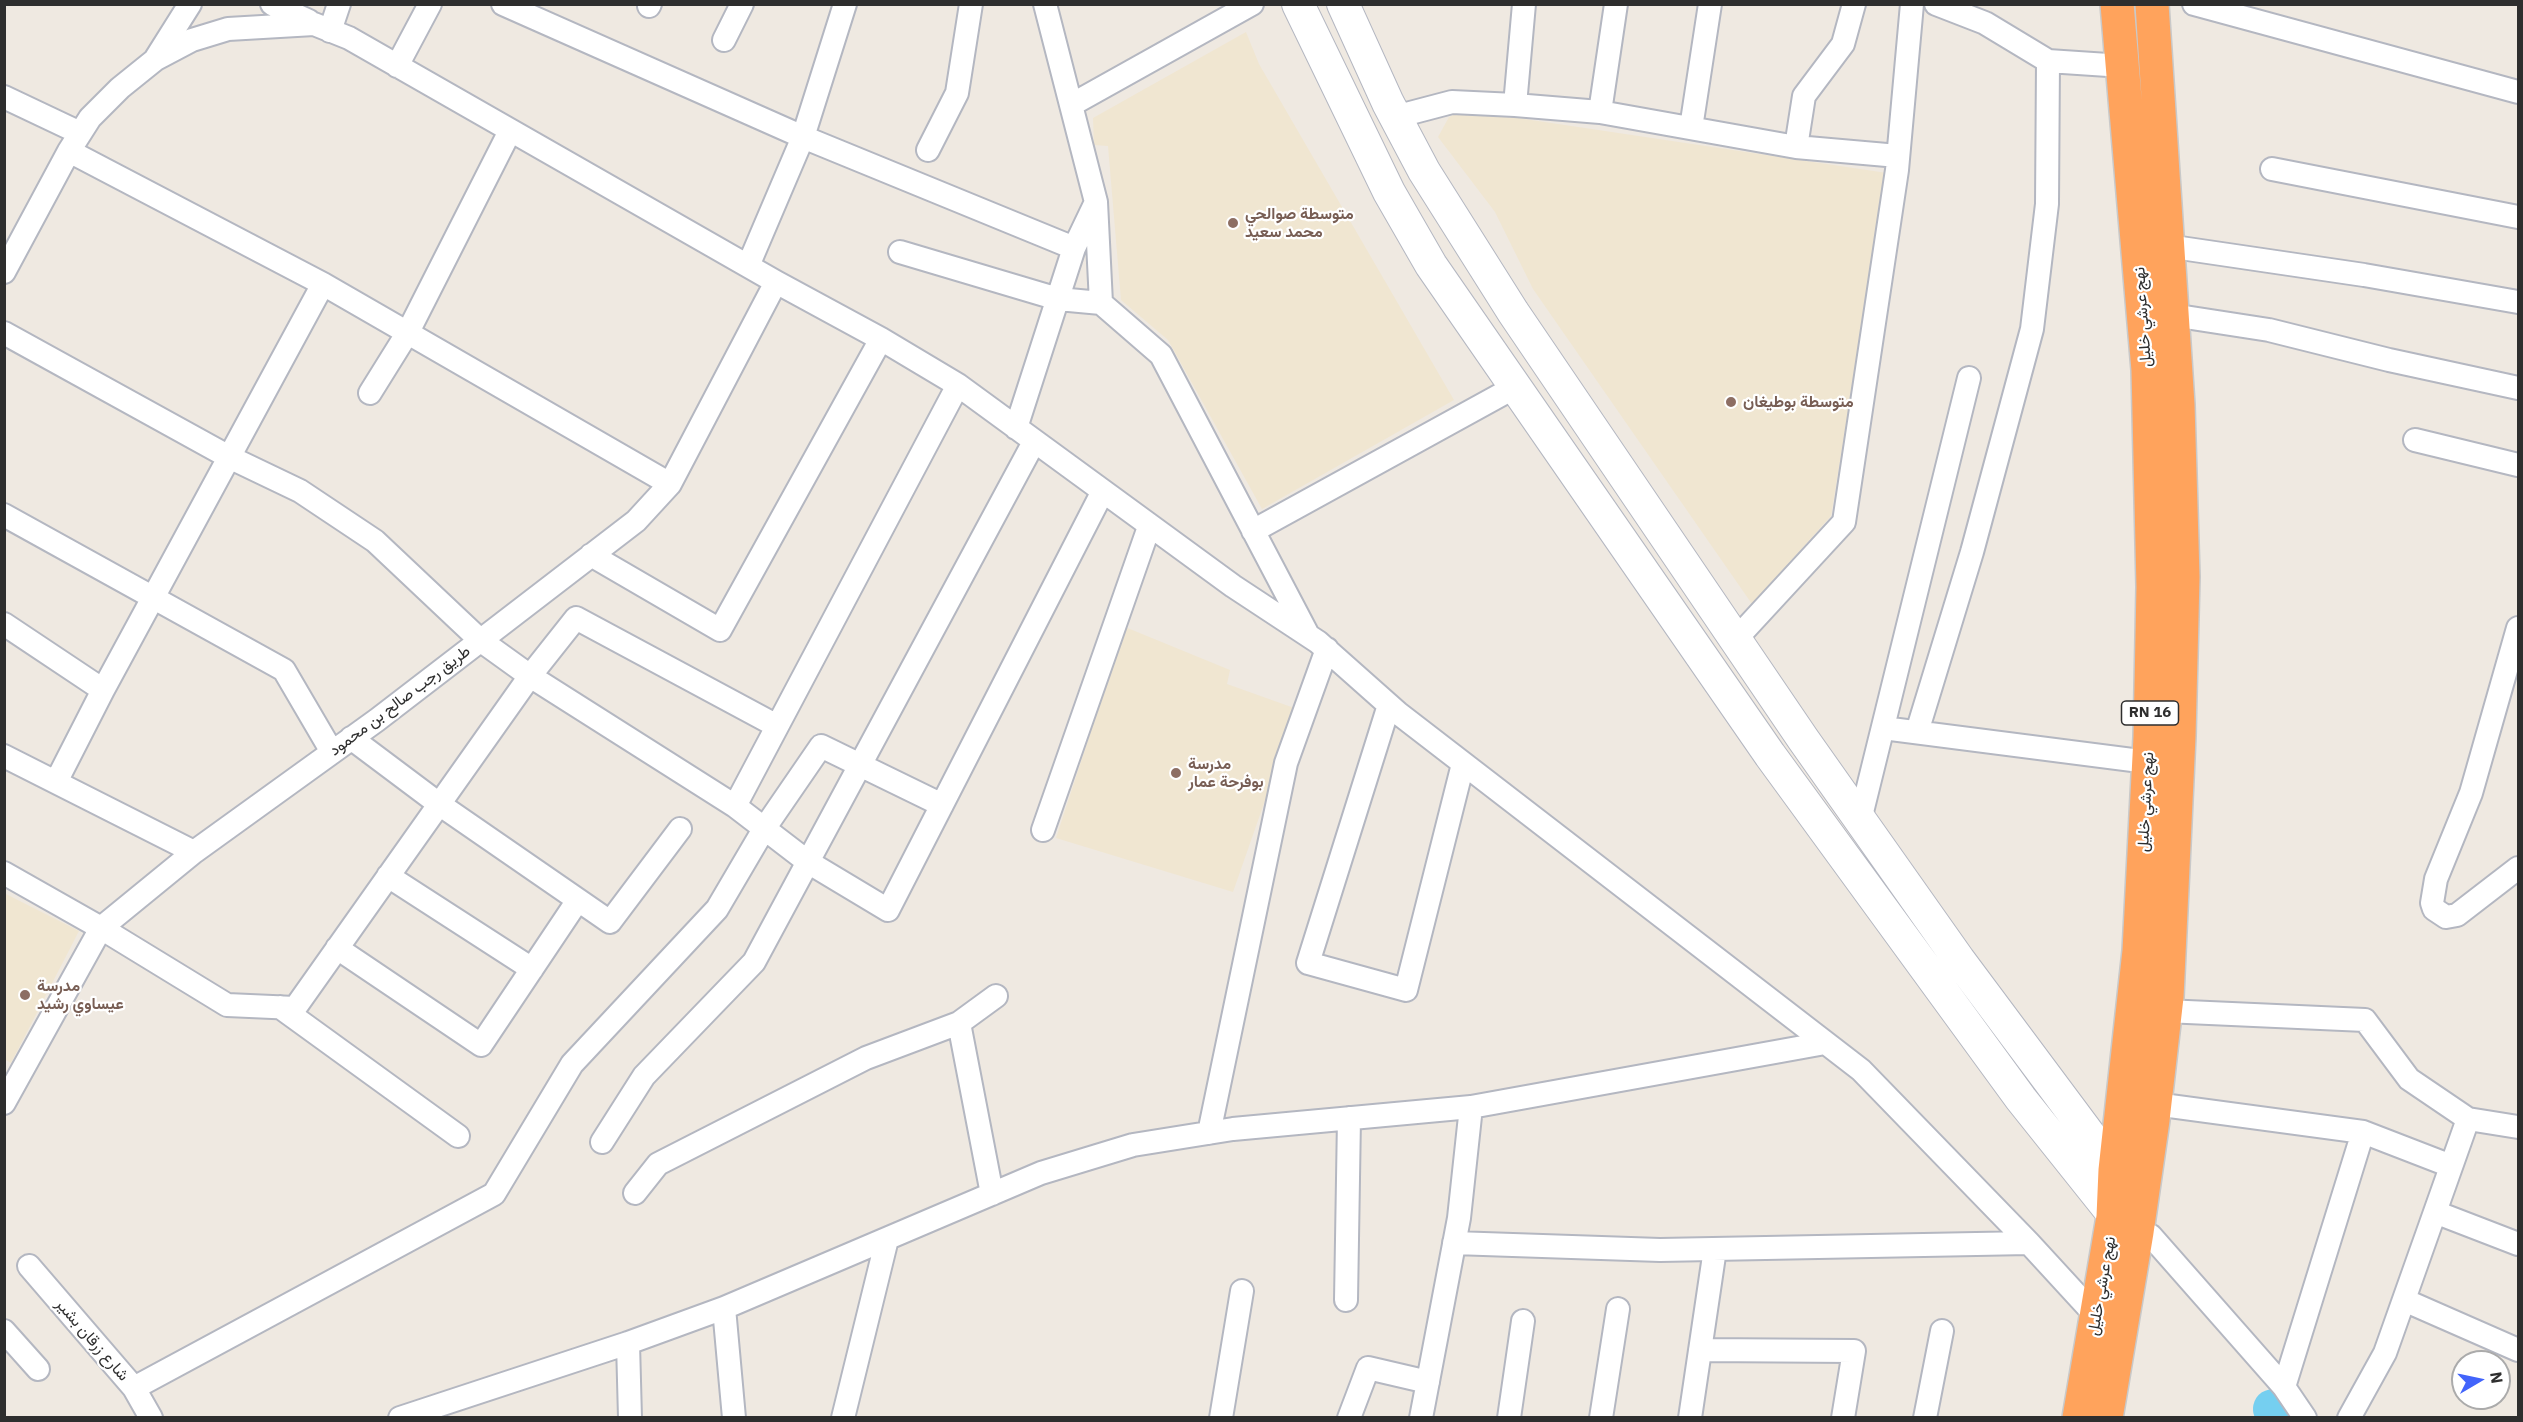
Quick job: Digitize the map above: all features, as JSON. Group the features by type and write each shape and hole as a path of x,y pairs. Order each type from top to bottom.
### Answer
{"highway":[{"name":"نهج عرشي خليل","path":"2106,1418 2144,1238 2127,1210 2115,1170 2139,951 2153,587 2148,370 2117,4"},
{"name":"نهج عرشي خليل","path":"2079,1418 2097,1317 2155,1104 2165,1011 2179,748 2183,577 2178,405 2152,4"}],"street":[{"path":"156,59 190,4"},
{"path":"272,4 397,66 776,282 881,339 958,385 1149,527 1308,635 1389,705 1463,764 1861,1070 2030,1243 2097,1317"},
{"path":"322,27 339,4"},
{"path":"397,66 430,4"},
{"path":"503,4 803,137 1074,248"},
{"path":"724,40 742,4"},
{"path":"748,266 803,137 845,4"},
{"path":"928,150 957,93 971,4"},
{"path":"1071,105 1252,4"},
{"path":"1298,4 1389,192 1431,265 1770,755 2021,1099 2127,1210"},
{"path":"1343,4 1395,117 1424,171 1513,312 1860,820 1959,960 2115,1170"},
{"path":"1515,105 1524,4"},
{"path":"1600,112 1616,4"},
{"path":"1691,128 1710,4"},
{"path":"1796,147 1804,96 1843,44 1854,4"},
{"path":"1736,639 1844,522 1898,156 1912,4"},
{"path":"1936,4 1985,22 2048,61 2123,66"},
{"path":"2194,4 2518,92"},
{"path":"1042,5 1096,202 1101,303"},
{"path":"4,272 90,118 120,88 156,59 192,40 228,29 322,27"},
{"path":"1917,732 1972,552 2032,329 2047,204 2048,61"},
{"path":"4,96 75,142 670,484"},
{"path":"1395,117 1452,102 1515,105 1600,112 1796,147 1898,156"},
{"path":"370,393 408,332 510,130"},
{"path":"2272,169 2518,218"},
{"path":"1016,428 1074,248 1096,202"},
{"path":"2167,246 2364,275 2518,302"},
{"path":"900,252 1058,298 1101,303 1161,355 1308,635"},
{"name":"طريق رجب صالح بن محمود","path":"4,1102 101,928 194,852 351,738 636,521 670,484 776,282"},
{"path":"56,782 323,284"},
{"path":"2172,315 2269,330 2518,388"},
{"path":"4,333 229,457 300,491 375,541 480,640 530,676 735,806 808,862 888,910 1103,491"},
{"path":"591,555 720,630 881,339"},
{"path":"1860,820 1969,378"},
{"path":"735,806 958,385"},
{"path":"1253,531 1515,387"},
{"path":"2415,440 2518,465"},
{"path":"602,1142 644,1076 754,962 1035,442"},
{"path":"4,515 284,670 332,752"},
{"path":"1043,830 1149,527"},
{"path":"4,873 101,928 227,1005 295,1008 530,676 576,618 777,726"},
{"path":"4,624 104,690"},
{"path":"2518,628 2471,793 2436,879 2432,903 2434,909 2446,917 2457,915 2518,868"},
{"path":"1209,1133 1286,763 1327,650"},
{"path":"1389,705 1308,963 1406,990 1463,764"},
{"path":"1883,728 2148,762"},
{"path":"351,738 439,804 610,922 680,829"},
{"path":"134,1388 494,1194 572,1064 717,909 764,829 821,746 942,805"},
{"path":"4,756 194,852"},
{"path":"388,876 532,969"},
{"path":"337,948 481,1045 578,900"},
{"path":"635,1193 658,1164 866,1058 959,1023 996,996"},
{"path":"280,1007 458,1136"},
{"path":"2165,1011 2365,1020 2409,1079 2468,1119 2518,1126"},
{"path":"959,1023 992,1194"},
{"path":"400,1418 628,1343 724,1308 1041,1173 1133,1145 1209,1133 1472,1107 1826,1044"},
{"path":"2155,1104 2363,1132 2451,1166"},
{"path":"1421,1418 1454,1243 1472,1107"},
{"path":"1346,1300 1349,1118"},
{"path":"2349,1418 2385,1353 2468,1119"},
{"path":"2284,1387 2363,1132"},
{"path":"2435,1212 2518,1244"},
{"path":"2144,1238 2284,1387 2305,1418"},
{"path":"843,1418 886,1239"},
{"path":"1454,1243 1660,1250 2030,1243"},
{"path":"1690,1418 1715,1249"},
{"name":"شارع زرقان بشير","path":"28,1266 134,1388 151,1418"},
{"path":"1221,1418 1242,1291"},
{"path":"2404,1300 2518,1350"},
{"path":"724,1308 734,1418"},
{"path":"1601,1418 1618,1309"},
{"path":"1509,1418 1523,1321"},
{"path":"4,1331 38,1369"},
{"path":"1925,1418 1942,1331"},
{"path":"628,1343 630,1418"},
{"path":"1700,1350 1854,1351 1843,1418"},
{"path":"1349,1418 1368,1368 1428,1382"}],"shaded area":[{"name":"متوسطة صوالحي محمد سعيد","path":"1246,32 1259,64 1454,400 1262,509 1168,340 1121,300 1108,146 1094,145 1093,118"},
{"name":"متوسطة بوطيغان","path":"1464,110 1887,173 1831,516 1752,604 1533,289 1495,212 1438,137 1449,117"},
{"name":"مدرسة بوفرحة عمار","path":"1125,627 1230,670 1227,684 1297,709 1233,892 1056,838"},
{"name":"مدرسة عيساوي رشيد","path":"4,893 79,931 11,1063 4,1059"}],"waterway":[{"path":"2273,1409 2279,1418"}],"place":[{"name":"متوسطة صوالحي محمد سعيد","path":"1233,223"},
{"name":"متوسطة بوطيغان","path":"1731,402"},
{"name":"مدرسة بوفرحة عمار","path":"1176,773"},
{"name":"مدرسة عيساوي رشيد","path":"25,995"}]}
